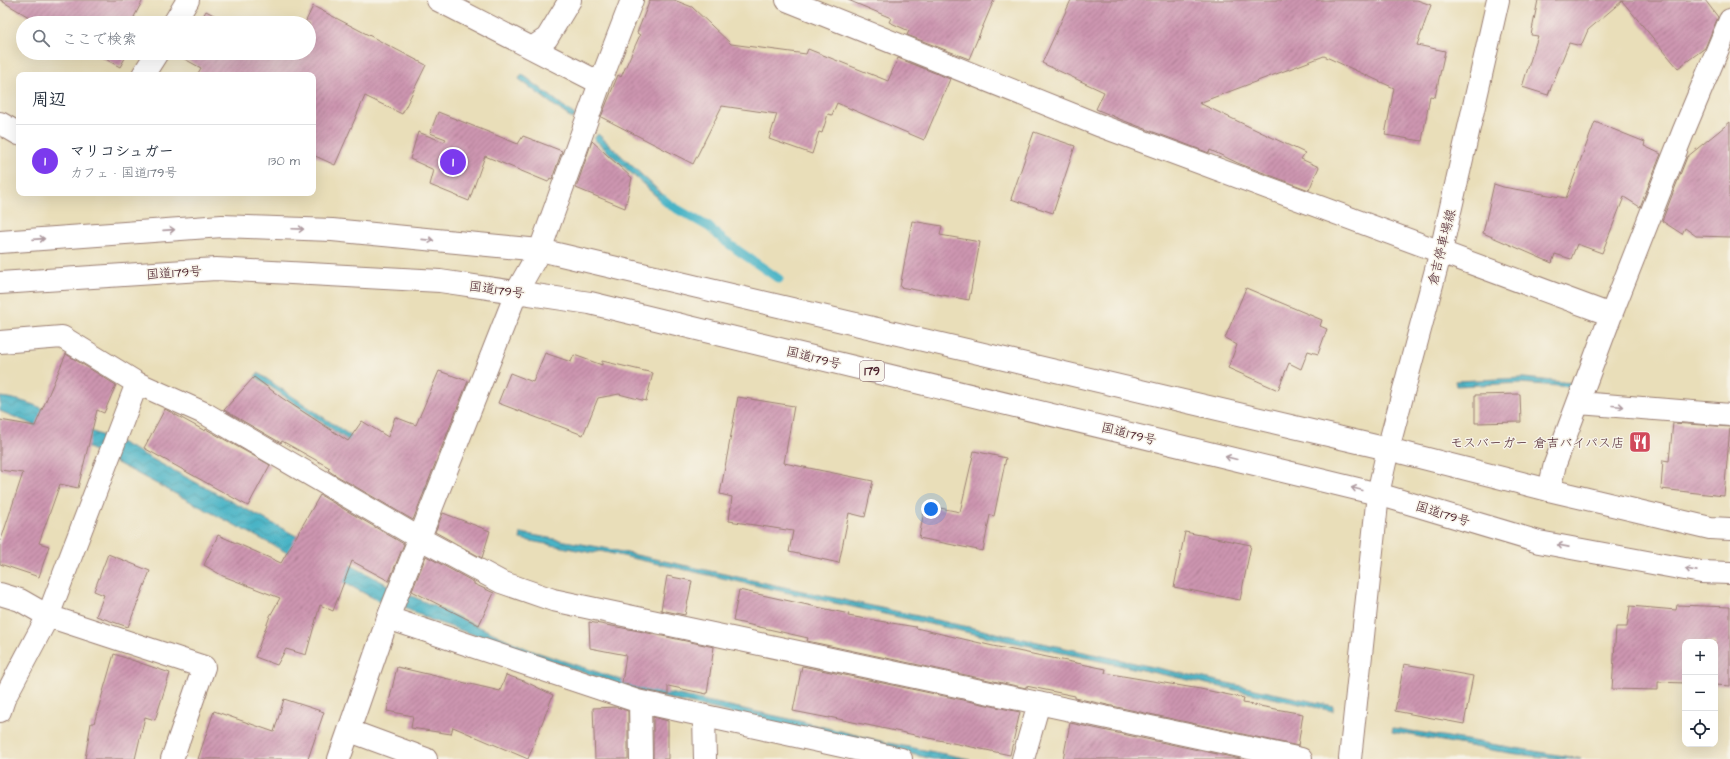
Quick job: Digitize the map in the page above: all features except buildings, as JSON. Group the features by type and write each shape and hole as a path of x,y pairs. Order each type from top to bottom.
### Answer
{"main road":[{"path":"178,16 188,0"},
{"path":"438,0 600,83"},
{"path":"532,48 547,38 570,0"},
{"path":"339,759 388,618 517,291 540,250 600,83 632,0"},
{"path":"787,0 1101,126 1611,314"},
{"name":"倉吉停車場線","path":"1350,759 1378,494 1388,449 1441,251 1498,0"},
{"path":"1550,490 1555,464 1611,314 1684,130 1729,24"},
{"path":"145,72 152,60"},
{"path":"0,123 16,132"},
{"path":"0,242 222,226 332,230 540,250 1388,449 1550,490 1710,528 1730,529"},
{"name":"国道179号","path":"0,283 216,269 440,280 517,291 598,305 1378,494 1539,542 1700,572 1730,573"},
{"path":"0,342 62,337 137,383 206,414 420,538 501,582 553,600 1301,759"},
{"path":"0,711 4,699 48,616 137,383"},
{"path":"1579,403 1730,415"},
{"path":"0,594 20,600 48,616 204,667 172,759"},
{"path":"388,618 640,702 901,759"},
{"path":"640,702 641,759"},
{"path":"1023,759 1039,703"},
{"path":"704,716 705,759"},
{"path":"350,731 426,759"}],"water":[{"path":"522,74 576,116 572,119 519,79"},
{"path":"598,134 674,205 669,208 594,139"},
{"path":"258,373 429,489 426,494 255,376"},
{"path":"1524,378 1572,383 1570,387 1521,383 1456,386 1455,381"},
{"path":"0,397 31,404 105,437 120,442 390,586 530,650 646,688 799,721 888,743 970,759 933,759 640,692 431,620 405,607 381,602 83,445 0,411"},
{"path":"521,533 604,548 1333,706 1333,711 600,551 593,553 520,539"},
{"path":"1393,728 1582,759 1511,753 1392,732"}],"waterway":[{"path":"663,199 670,205 709,227 723,240 779,279"}],"place":[{"name":"マリコシュガー","path":"453,162"},
{"name":"モスバーガー 倉吉バイパス店","path":"1640,442"}]}
